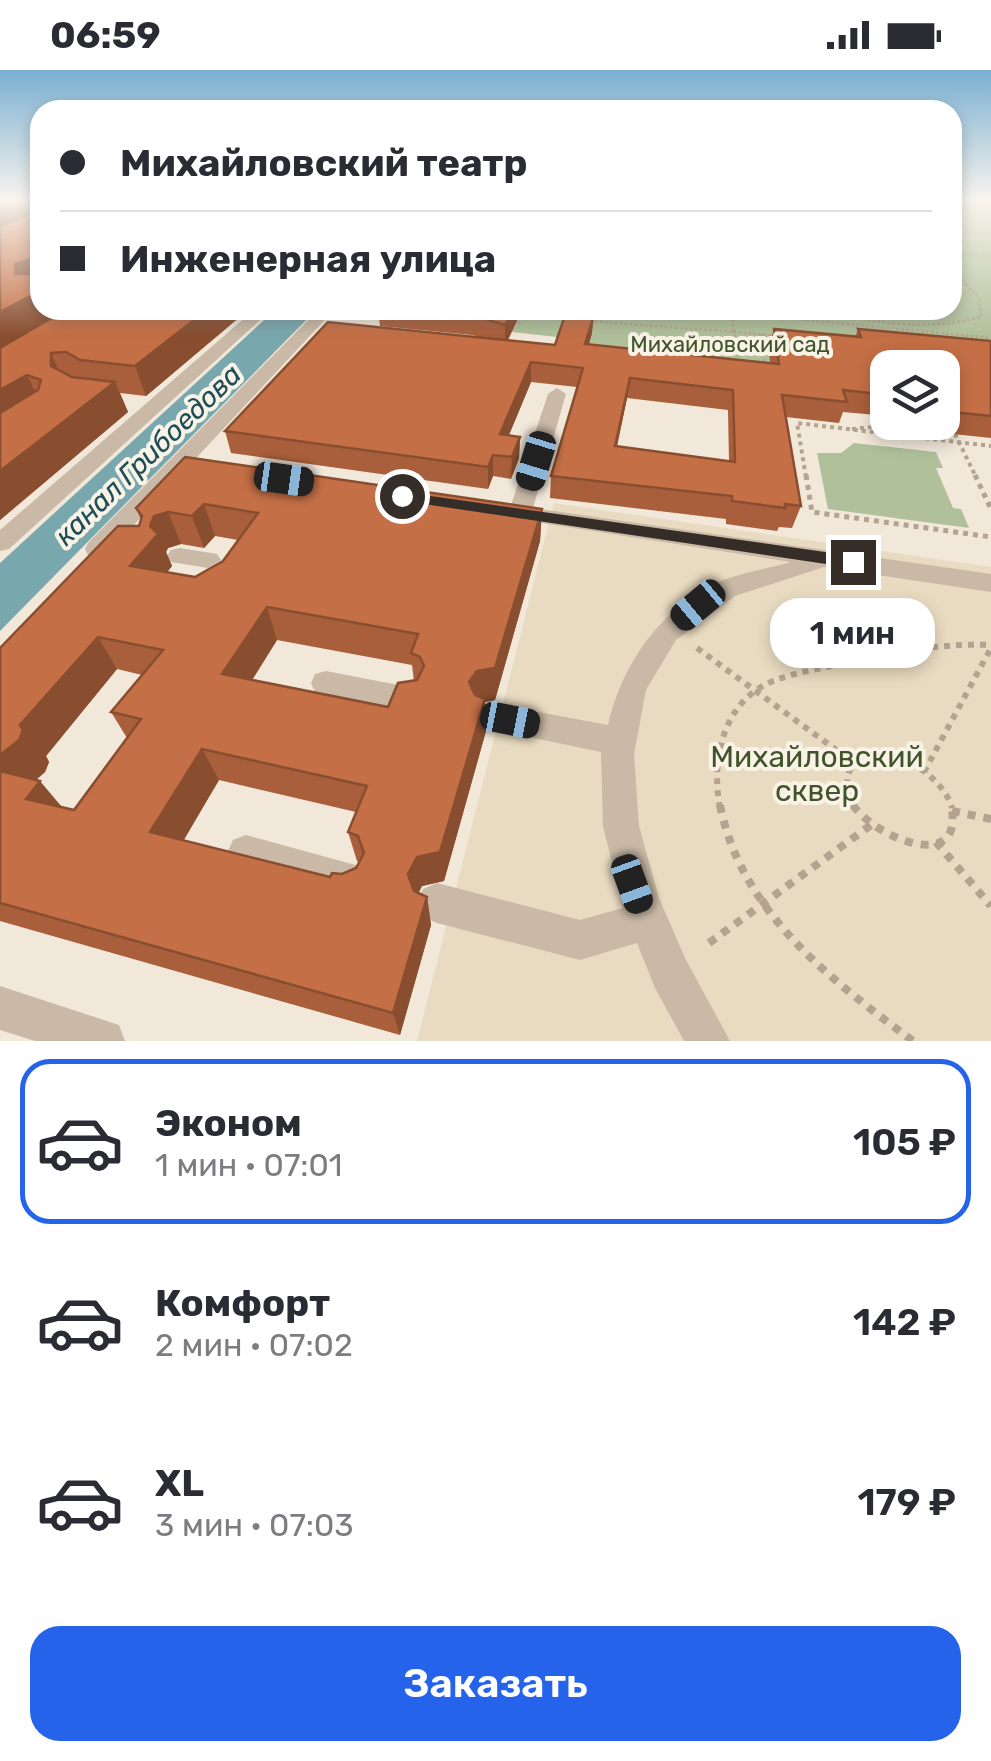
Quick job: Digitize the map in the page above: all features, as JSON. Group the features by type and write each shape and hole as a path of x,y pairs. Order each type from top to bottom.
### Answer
{"street":[{"path":"0,543 252,320"},
{"path":"76,571 316,320"},
{"path":"307,330 328,332"},
{"path":"520,514 557,394"},
{"path":"120,402 154,406"},
{"path":"178,464 205,468"},
{"path":"481,508 991,583"},
{"path":"101,544 131,549"},
{"path":"180,556 208,560"},
{"path":"708,1041 684,1004 646,920 620,832 618,741 638,675 664,636 698,605 724,590 784,569 853,562"},
{"path":"326,683 409,700"},
{"path":"490,716 618,741"},
{"path":"246,853 350,880"},
{"path":"438,903 580,940 646,920"},
{"path":"0,1008 103,1041"}],"path":[{"path":"962,255 991,256"},
{"path":"962,280 980,298 981,317"},
{"path":"868,320 907,330 991,318"},
{"path":"519,324 521,320"},
{"path":"601,320 781,336"},
{"path":"733,320 743,375"},
{"path":"810,320 991,338"},
{"path":"762,334 766,378"},
{"path":"991,446 798,423 812,512 991,537"},
{"path":"849,430 870,428"},
{"path":"959,442 991,509"},
{"path":"913,1041 855,998 799,948 764,903 728,832 716,796 714,769 716,752 730,721 755,691 769,682 917,646 951,642 991,647 924,772"},
{"path":"697,648 854,762"},
{"path":"869,756 888,756 924,772 944,792 952,811 949,831 936,842 902,842 871,826 856,809 847,790 847,774 854,762 869,756"},
{"path":"952,811 991,819"},
{"path":"709,944 871,826"},
{"path":"936,842 991,906"}],"green space":[{"name":"Михайловский сад","path":"962,245 991,245 991,366 960,364 960,350 870,350 870,357 768,349 773,387 610,366 575,339 512,332 517,322 498,320 962,320"},
{"path":"854,443 936,452 943,468 936,468 953,508 961,509 969,528 828,509 817,453 841,453"}],"shaded area":[{"path":"554,503 991,567 991,1041 417,1041"}],"water":[{"name":"канал Грибоедова","path":"264,320 306,320 0,631 0,563"}],"building":[{"path":"0,245 30,245 30,259 15,264 15,274 30,274 30,296 0,312"},
{"path":"48,320 194,320 135,366 80,360 66,352 51,353 51,366 72,377 115,382 0,471 0,413 38,390 41,380 27,375 0,390 0,348"},
{"path":"563,320 592,320 585,344 779,364 774,329 861,337 858,329 991,341 991,416 960,413 960,350 870,350 870,393 843,390 847,402 782,395 801,506 785,504 785,508 732,501 732,496 551,476 583,368 531,362 500,434 520,437 512,457 493,455 488,467 225,431 328,322 555,345","holes":["630,378 733,390 735,462 615,446"]},
{"path":"185,457 542,509 495,668 477,671 469,682 475,695 485,699 440,852 417,857 408,874 414,891 427,897 393,1013 0,903 0,771 40,781 26,799 74,810 141,719 111,712 163,650 98,637 20,725 23,730 19,740 0,755 0,648 118,526 139,526 142,516 136,508","holes":["204,504 258,513 223,561 195,577 130,566 158,534 150,526 154,516 168,512 192,516","267,607 418,634 411,653 420,657 424,666 417,680 398,683 388,707 222,674","202,749 367,786 348,832 358,836 364,853 356,868 342,874 332,873 330,877 150,832"]}],"route":[{"path":"402,496 853,562"}],"park label":[{"name":"Михайловский сквер","path":"817,774"}]}
